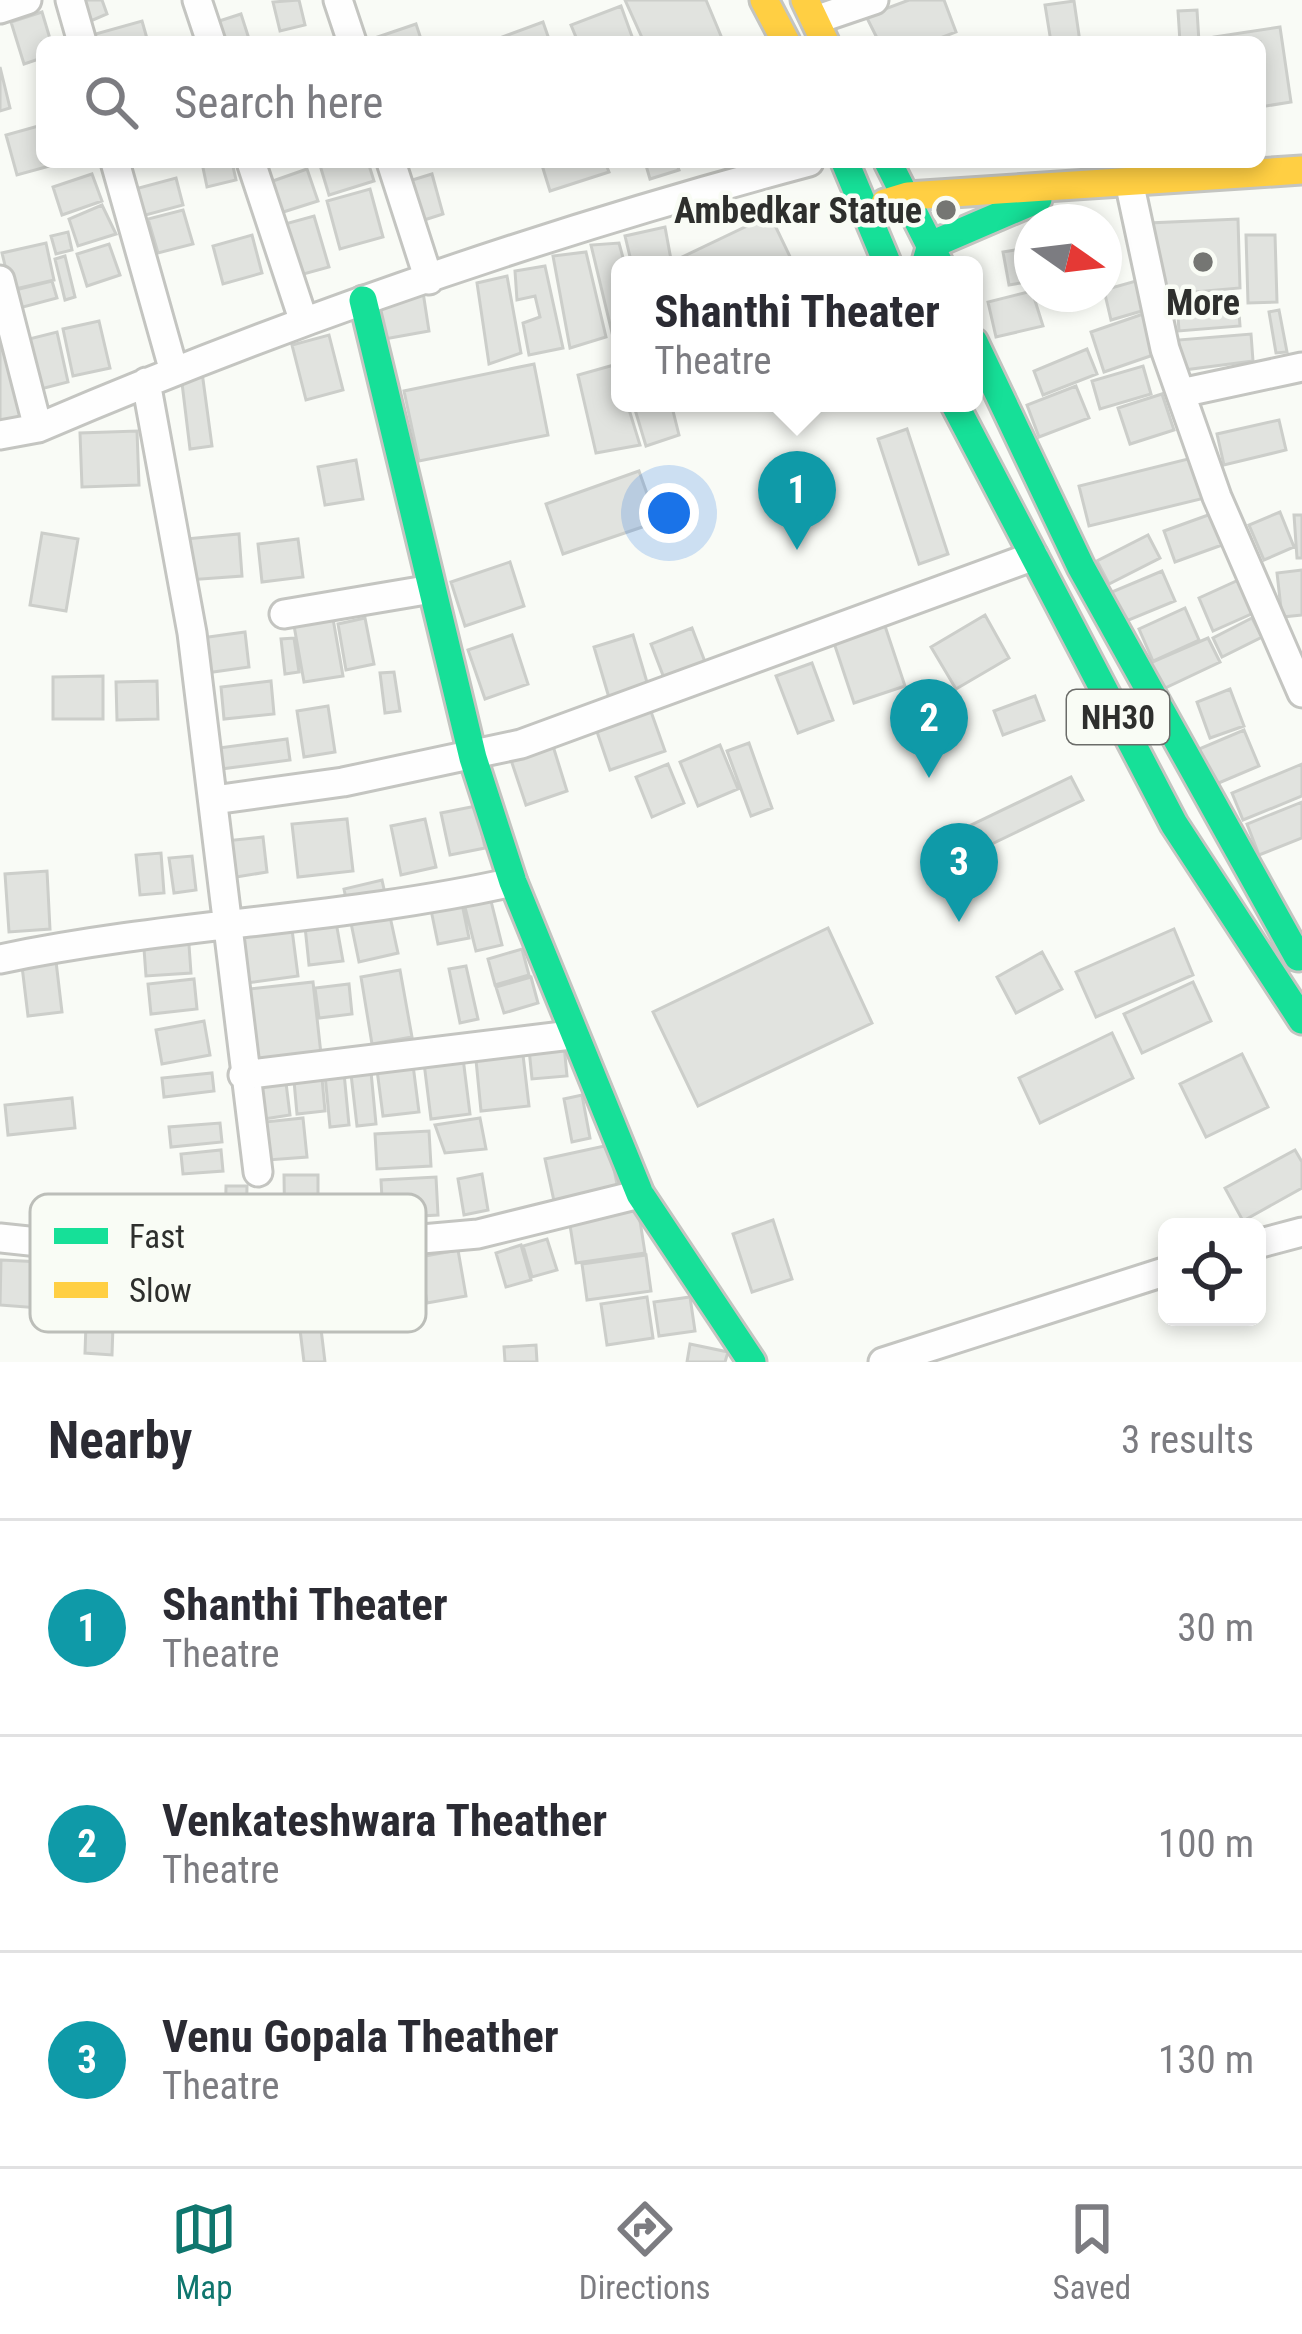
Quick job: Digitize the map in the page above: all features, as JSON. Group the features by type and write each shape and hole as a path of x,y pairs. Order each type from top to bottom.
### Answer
{"main road":[{"path":"764,0 783,36"},
{"path":"847,168 884,256"},
{"path":"892,168 931,256"},
{"path":"863,209 908,196 1130,186 1302,170"},
{"path":"936,256 1059,190"},
{"path":"363,300 472,758 513,882 640,1194 752,1362"},
{"name":"NH30","path":"983,361 1081,567 1298,950"},
{"name":"NH30","path":"959,412 1174,824 1302,1020"}],"street":[{"path":"0,9 27,0"},
{"path":"70,0 80,36"},
{"path":"197,0 209,36"},
{"path":"338,0 350,36"},
{"path":"815,20 874,0"},
{"path":"118,168 173,368"},
{"path":"253,168 303,319"},
{"path":"393,168 429,280"},
{"path":"0,435 38,428 173,368 303,319 694,193 787,168"},
{"path":"1130,186 1165,349 1217,497 1302,693"},
{"path":"0,280 38,428"},
{"path":"1180,393 1302,367"},
{"path":"146,382 192,633 258,1172"},
{"path":"214,800 472,758 705,679 1034,556"},
{"path":"284,614 432,589"},
{"path":"0,959 128,933 414,904 513,882"},
{"path":"243,1075 571,1034"},
{"path":"426,1239 478,1234 640,1194"},
{"path":"1266,1242 1302,1232"},
{"path":"0,1238 30,1241"},
{"path":"883,1362 1158,1274"}],"building":[{"path":"77,0 102,0 107,14 86,23"},
{"path":"299,0 305,25 280,31 273,2"},
{"path":"625,0 706,0 721,36 641,36"},
{"path":"909,0 944,0 956,32 876,36 866,16"},
{"path":"1074,1 1079,36 1050,36 1045,5"},
{"path":"621,6 632,36 576,36 571,25"},
{"path":"1197,10 1199,36 1180,36 1178,11"},
{"path":"42,12 49,36 36,36 36,60 24,64 11,22"},
{"path":"241,14 248,36 217,36 213,23"},
{"path":"142,21 146,36 92,36"},
{"path":"543,22 548,36 505,36"},
{"path":"416,24 420,36 381,36"},
{"path":"1280,27 1291,102 1266,106 1266,36 1221,36"},
{"path":"0,67 10,108 0,111"},
{"path":"36,127 36,168 42,168 17,175 6,135"},
{"path":"203,168 233,168 236,180 207,187"},
{"path":"321,168 370,168 374,181 329,195"},
{"path":"543,168 607,168 609,172 550,191"},
{"path":"647,168 679,170 650,179"},
{"path":"307,169 318,201 280,213 270,182"},
{"path":"92,174 102,201 62,215 53,187"},
{"path":"432,174 443,214 421,221 409,181"},
{"path":"176,178 183,205 142,216 135,189"},
{"path":"370,189 383,237 340,249 327,201"},
{"path":"102,205 116,234 78,246 69,219"},
{"path":"183,210 193,244 158,253 148,219"},
{"path":"770,215 790,256 684,256"},
{"path":"314,216 329,267 300,275 285,224"},
{"path":"1238,219 1240,288 1160,295 1149,223"},
{"path":"665,227 670,256 630,256 625,236"},
{"path":"68,232 72,250 56,254 51,236"},
{"path":"252,235 262,273 223,284 213,246"},
{"path":"1246,235 1275,235 1277,302 1248,303"},
{"path":"46,243 54,280 11,290 2,253"},
{"path":"619,243 623,256 611,256 611,329 591,245"},
{"path":"109,244 120,275 87,286 77,254"},
{"path":"1014,250 1014,284 1009,285 1003,252"},
{"path":"586,252 606,337 570,348 553,256"},
{"path":"65,256 75,297 65,300 55,259"},
{"path":"545,266 563,348 529,355 523,323 540,317 535,296 517,300 515,271"},
{"path":"507,276 521,353 489,364 477,283"},
{"path":"1143,279 1152,308 1111,320 1109,312 1122,312 1122,285"},
{"path":"52,281 57,298 12,310 7,292"},
{"path":"423,292 429,331 379,340 372,301"},
{"path":"1014,296 1014,312 1039,312 1043,326 996,337 988,302"},
{"path":"1238,299 1240,326 1179,331 1177,303"},
{"path":"1279,310 1287,352 1276,353 1269,312"},
{"path":"1146,313 1159,353 1104,372 1091,332"},
{"path":"99,321 110,368 73,376 63,329"},
{"path":"57,332 68,382 37,390 25,340"},
{"path":"1251,334 1253,361 1184,370 1178,340"},
{"path":"329,335 343,390 306,400 292,345"},
{"path":"0,342 24,415 0,422"},
{"path":"1087,349 1097,374 1043,395 1034,371"},
{"path":"534,364 548,435 419,461 404,391"},
{"path":"611,366 611,412 630,412 640,445 596,453 578,375"},
{"path":"1143,366 1151,394 1100,409 1092,381"},
{"path":"202,372 212,446 190,449 181,375"},
{"path":"1076,386 1089,418 1039,437 1027,405"},
{"path":"1162,394 1174,430 1130,444 1118,408"},
{"path":"636,412 673,412 679,435 646,446"},
{"path":"1279,420 1286,450 1224,465 1217,434"},
{"path":"907,429 948,554 919,564 878,439"},
{"path":"137,431 139,485 82,487 80,433"},
{"path":"1200,456 1209,497 1089,526 1079,486"},
{"path":"356,460 363,499 325,505 318,467"},
{"path":"639,471 657,522 563,554 546,504"},
{"path":"1280,512 1294,547 1264,560 1249,525"},
{"path":"1211,514 1222,545 1175,562 1164,531"},
{"path":"1294,515 1302,515 1302,558 1297,558"},
{"path":"42,533 78,539 66,611 30,605"},
{"path":"239,534 242,576 188,580 185,539"},
{"path":"1148,535 1160,558 1109,584 1097,561"},
{"path":"298,539 303,577 262,582 258,544"},
{"path":"510,562 524,606 465,626 451,582"},
{"path":"1302,570 1302,615 1282,617 1277,573"},
{"path":"1162,571 1175,601 1119,624 1107,594"},
{"path":"1243,578 1258,611 1213,631 1199,598"},
{"path":"1185,608 1199,640 1153,661 1139,629"},
{"path":"332,613 343,676 304,682 293,620"},
{"path":"985,615 1009,658 956,689 931,647"},
{"path":"365,618 374,664 346,670 338,624"},
{"path":"1252,618 1262,637 1222,657 1213,638"},
{"path":"885,626 905,686 854,703 834,643"},
{"path":"692,628 710,675 669,691 651,644"},
{"path":"245,632 249,667 206,673 201,638"},
{"path":"512,635 528,684 485,699 468,650"},
{"path":"633,635 649,689 610,701 594,647"},
{"path":"294,638 299,672 285,674 281,639"},
{"path":"1208,638 1220,662 1163,689 1150,663"},
{"path":"812,663 833,720 798,733 776,676"},
{"path":"394,672 400,711 385,713 380,673"},
{"path":"103,676 103,719 53,719 53,677"},
{"path":"157,681 158,719 117,720 116,682"},
{"path":"271,681 274,714 224,719 221,687"},
{"path":"1230,689 1244,726 1210,738 1197,702"},
{"path":"1035,696 1044,720 1003,735 994,711"},
{"path":"328,706 335,752 304,757 297,711"},
{"path":"649,706 665,751 610,770 595,726"},
{"path":"1244,730 1259,766 1214,785 1199,749"},
{"path":"287,739 290,760 221,769 219,748"},
{"path":"749,743 772,808 751,816 727,751"},
{"path":"720,745 738,789 698,806 680,762"},
{"path":"553,746 567,791 526,805 511,760"},
{"path":"668,764 684,803 652,817 636,777"},
{"path":"1302,764 1302,796 1243,820 1232,793"},
{"path":"1071,777 1083,800 975,852 963,829"},
{"path":"1302,802 1302,838 1259,855 1247,824"},
{"path":"476,806 485,848 450,855 441,813"},
{"path":"347,819 353,871 298,877 292,824"},
{"path":"425,819 436,867 401,875 391,826"},
{"path":"263,837 267,872 230,878 225,841"},
{"path":"161,853 164,893 140,895 136,855"},
{"path":"192,856 196,890 174,893 169,858"},
{"path":"47,871 50,929 9,932 5,874"},
{"path":"382,880 398,953 359,962 344,889"},
{"path":"490,897 502,945 476,951 464,903"},
{"path":"461,899 469,938 438,944 430,905"},
{"path":"334,911 343,961 309,965 304,917"},
{"path":"290,914 298,976 246,983 238,921"},
{"path":"828,928 872,1023 698,1106 653,1012"},
{"path":"1174,929 1193,975 1096,1017 1076,972"},
{"path":"188,931 191,973 146,976 143,935"},
{"path":"522,949 529,975 495,985 488,959"},
{"path":"1042,952 1062,989 1016,1013 997,977"},
{"path":"55,953 62,1012 28,1016 21,958"},
{"path":"466,966 478,1019 460,1023 449,969"},
{"path":"400,970 412,1037 372,1044 361,977"},
{"path":"531,977 538,1003 504,1013 496,987"},
{"path":"194,979 197,1009 151,1014 148,984"},
{"path":"313,982 321,1054 249,1061 241,990"},
{"path":"1193,982 1211,1021 1142,1053 1124,1014"},
{"path":"349,984 352,1014 319,1018 315,988"},
{"path":"204,1021 210,1055 162,1064 156,1030"},
{"path":"1112,1033 1133,1078 1040,1123 1019,1078"},
{"path":"564,1045 567,1076 532,1079 529,1049"},
{"path":"1242,1054 1268,1107 1206,1137 1180,1084"},
{"path":"523,1055 529,1106 481,1111 476,1060"},
{"path":"463,1058 470,1114 431,1119 424,1063"},
{"path":"413,1065 419,1112 383,1116 377,1070"},
{"path":"371,1072 376,1124 357,1126 351,1074"},
{"path":"212,1073 214,1091 164,1097 162,1078"},
{"path":"344,1073 349,1125 330,1127 325,1075"},
{"path":"322,1078 325,1111 297,1114 294,1081"},
{"path":"286,1083 290,1115 264,1119 260,1086"},
{"path":"582,1095 590,1138 572,1142 564,1099"},
{"path":"72,1098 75,1128 8,1135 5,1105"},
{"path":"303,1118 307,1157 268,1160 265,1122"},
{"path":"480,1118 486,1149 445,1153 435,1125"},
{"path":"220,1123 222,1142 171,1147 169,1127"},
{"path":"429,1131 431,1166 377,1169 375,1134"},
{"path":"609,1145 618,1189 554,1201 545,1159"},
{"path":"221,1150 223,1171 183,1174 181,1154"},
{"path":"1295,1150 1302,1162 1302,1188 1248,1218 1241,1218 1225,1188"},
{"path":"482,1174 488,1210 464,1215 458,1179"},
{"path":"284,1175 318,1175 318,1194 284,1194"},
{"path":"436,1177 438,1215 426,1216 426,1194 382,1194 381,1180"},
{"path":"226,1186 247,1186 247,1194 226,1194"},
{"path":"638,1208 645,1253 576,1263 569,1219"},
{"path":"773,1220 792,1279 752,1292 733,1234"},
{"path":"547,1239 557,1270 532,1277 523,1246"},
{"path":"521,1245 531,1280 506,1287 496,1253"},
{"path":"458,1250 466,1296 427,1303 426,1256"},
{"path":"646,1255 651,1291 587,1300 582,1264"},
{"path":"1,1260 30,1261 30,1307 0,1305"},
{"path":"647,1297 653,1338 607,1345 601,1304"},
{"path":"690,1297 695,1331 659,1336 654,1302"},
{"path":"86,1332 113,1332 112,1355 85,1353"},
{"path":"300,1332 321,1332 325,1362 304,1362"},
{"path":"690,1344 728,1352 725,1362 687,1362"},
{"path":"536,1345 537,1362 505,1362 504,1347"}],"traffic: fast":[{"path":"848,168 884,256"},
{"path":"891,168 935,256"},
{"path":"928,256 931,245 1038,199"},
{"path":"363,300 473,758 513,882 640,1194 752,1362"},
{"path":"983,361 1081,567 1298,957"},
{"path":"959,412 1174,824 1302,1020"}],"traffic: slow":[{"path":"764,0 783,36"},
{"path":"805,0 822,36"},
{"path":"885,203 908,196 1302,170"}],"place":[{"name":"Ambedkar Statue","path":"946,210"},
{"name":"More","path":"1203,262"},
{"name":"Shanthi Theater","path":"797,550"},
{"name":"Venkateshwara Theather","path":"929,778"},
{"name":"Venu Gopala Theather","path":"959,922"}]}
